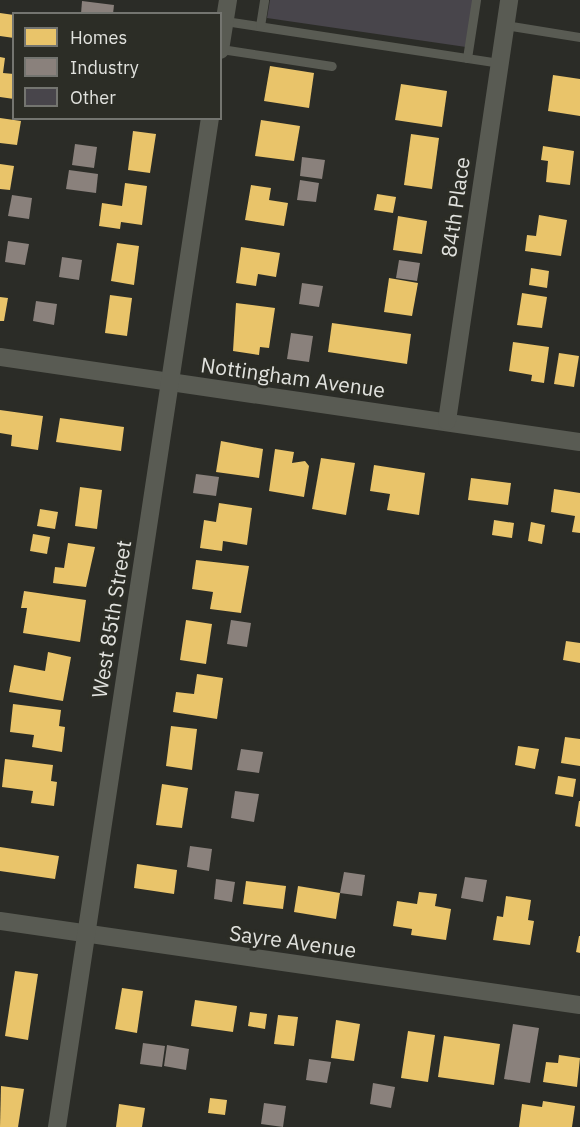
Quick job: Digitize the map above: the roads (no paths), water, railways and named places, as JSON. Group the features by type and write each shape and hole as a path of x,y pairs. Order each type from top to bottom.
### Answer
{"street":[{"path":"222,43 228,0"},
{"name":"84th Place","path":"447,421 509,0"},
{"name":"West 85th Street","path":"57,1127 210,120"},
{"name":"Nottingham Avenue","path":"0,357 580,442"},
{"name":"Sayre Avenue","path":"0,921 580,1005"}],"lane":[{"path":"260,26 264,0"},
{"path":"466,58 476,0"},
{"path":"225,21 499,63"},
{"path":"505,25 580,37"},
{"path":"222,50 332,66"}]}
